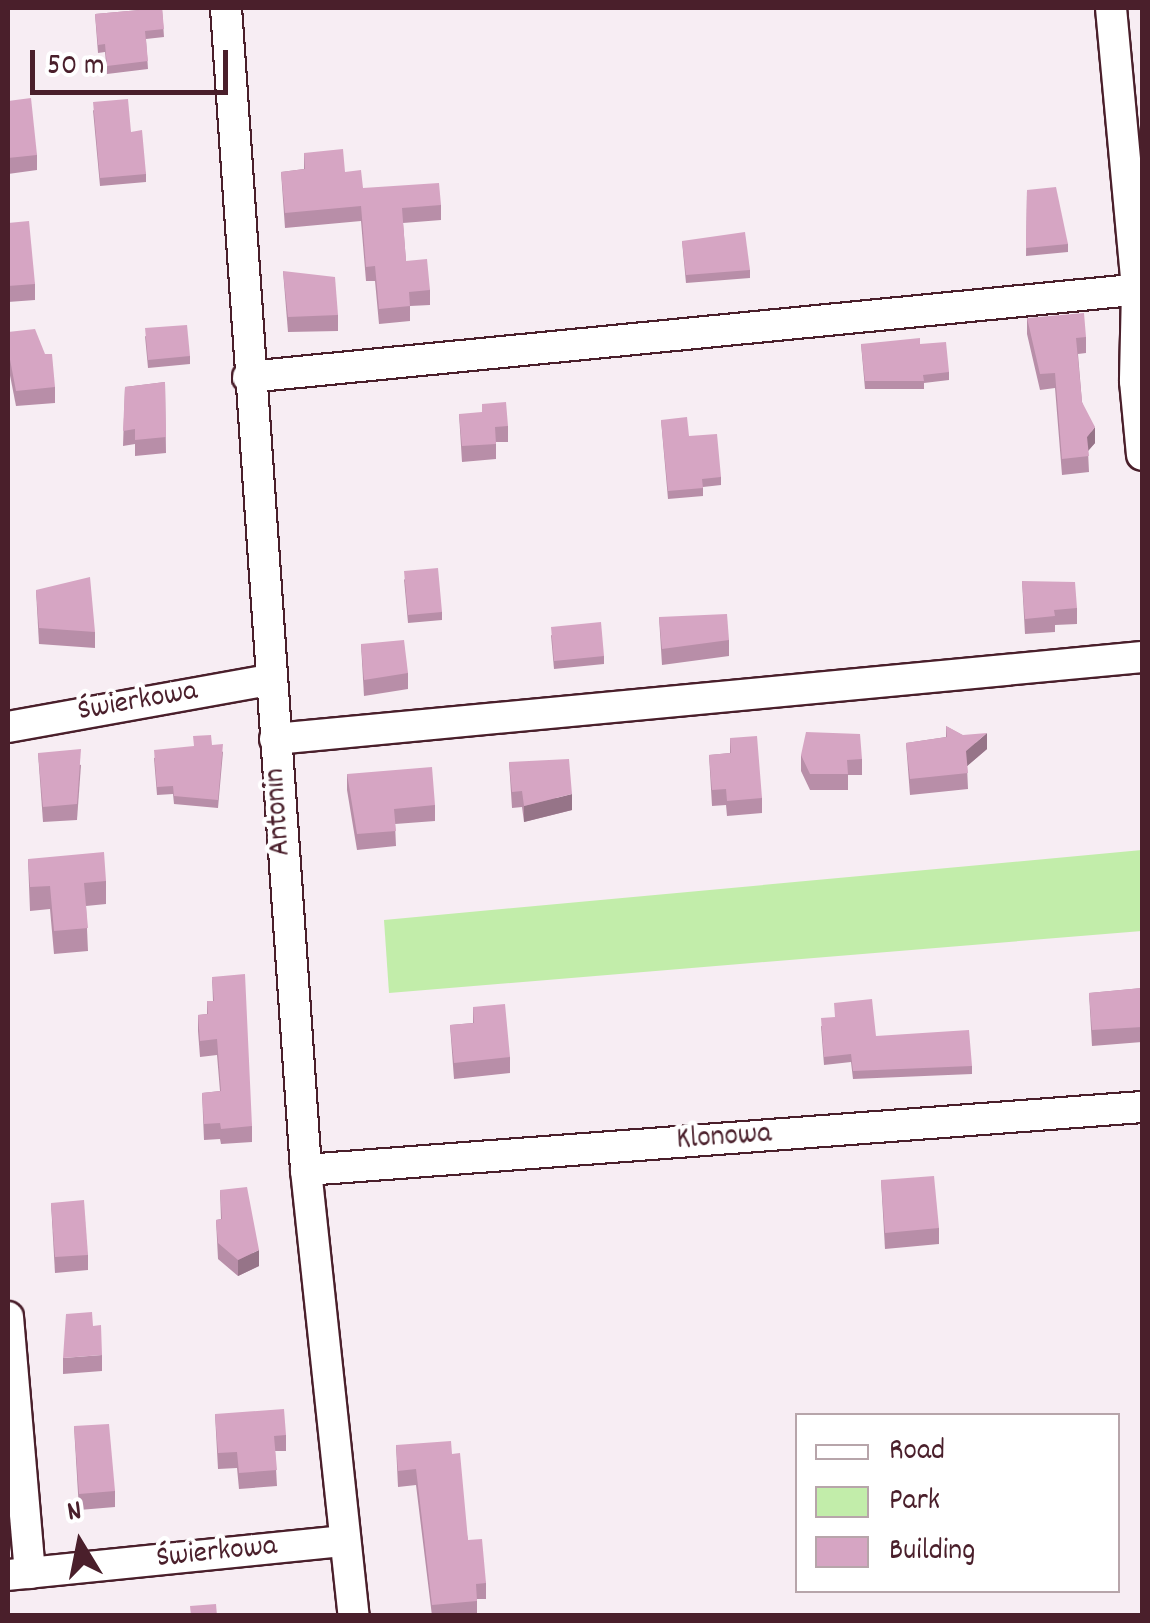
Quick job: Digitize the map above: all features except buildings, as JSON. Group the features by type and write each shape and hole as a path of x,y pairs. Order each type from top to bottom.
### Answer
{"street":[{"name":"Antonin","path":"226,8 268,680 306,1170 354,1616"},
{"path":"1111,8 1140,290 1134,381 1142,455"},
{"path":"248,377 1140,290"},
{"path":"275,738 1142,657"},
{"name":"Świerkowa","path":"8,726 268,680"},
{"name":"Klonowa","path":"306,1170 1142,1107"},
{"name":"Świerkowa","path":"8,1317 19,1574 344,1541"}],"green space":[{"path":"1142,850 1142,931 389,993 384,920"}]}
